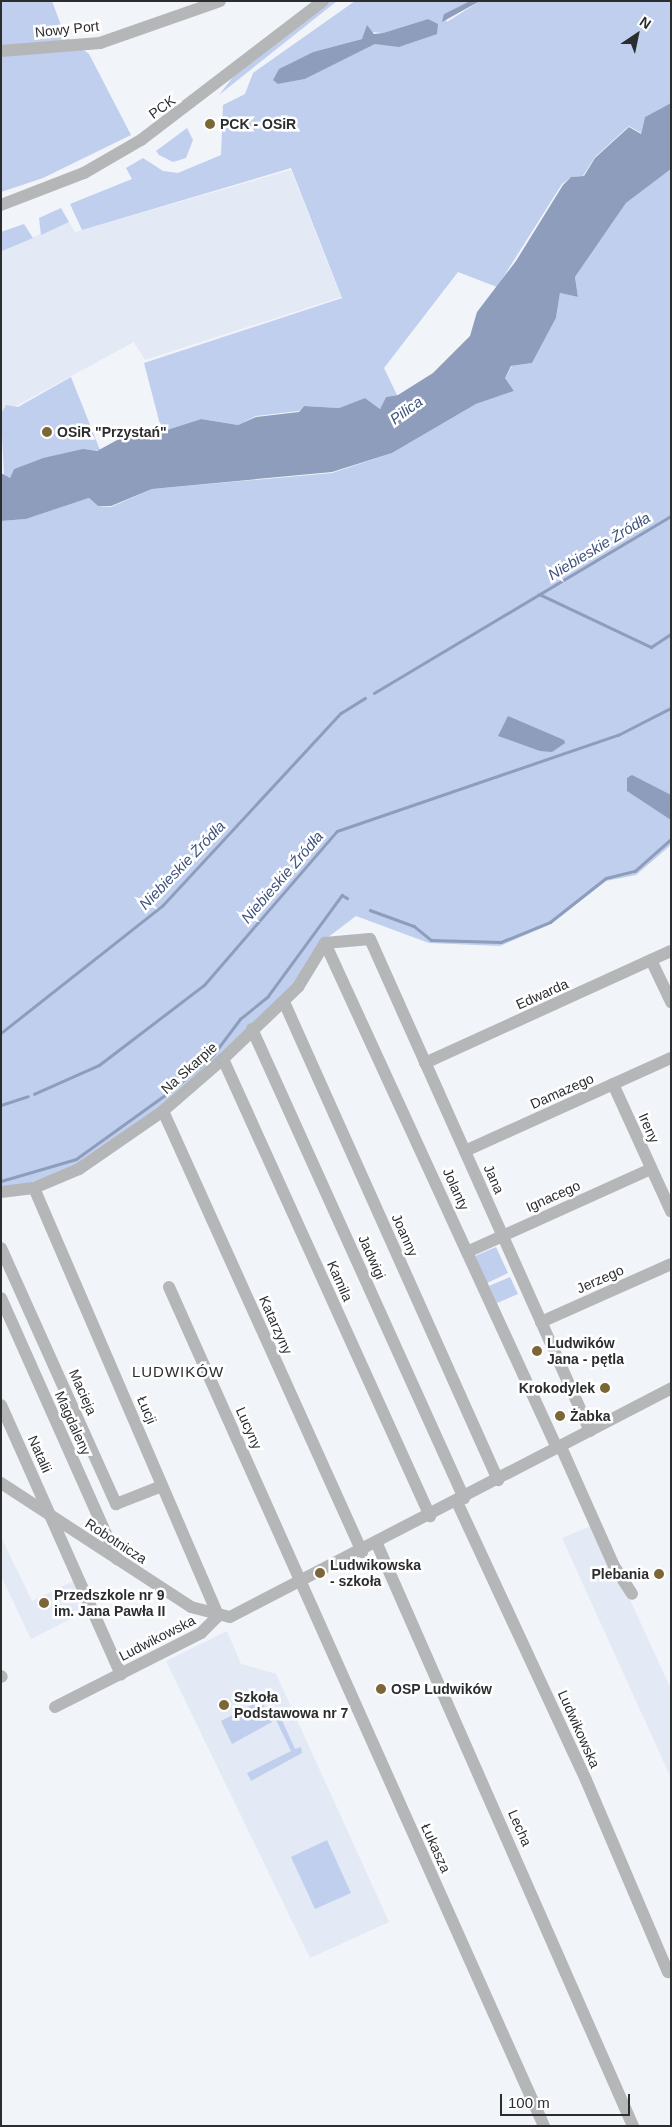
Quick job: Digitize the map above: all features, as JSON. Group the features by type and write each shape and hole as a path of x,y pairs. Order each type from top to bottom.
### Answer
{"street":[{"name":"Nowy Port","path":"1,51 100,43 220,1"},
{"name":"PCK","path":"1,205 84,173 142,140 322,1"},
{"name":"Jana","path":"326,943 370,939 590,1432"},
{"name":"Na Skarpie","path":"1,1192 34,1188 80,1169 163,1111 223,1059 252,1029 284,1002 326,943"},
{"name":"Jolanty","path":"326,943 559,1448"},
{"name":"Edwarda","path":"425,1063 671,951"},
{"path":"651,960 671,1002"},
{"name":"Joanny","path":"284,1002 498,1480"},
{"name":"Jadwigi","path":"252,1029 460,1500"},
{"name":"Damazego","path":"465,1151 671,1058"},
{"name":"Kamila","path":"223,1059 430,1516"},
{"name":"Ireny","path":"613,1084 671,1211"},
{"name":"Katarzyny","path":"163,1111 362,1552"},
{"name":"Ignacego","path":"468,1252 651,1169"},
{"name":"Łucji","path":"34,1188 218,1616"},
{"name":"Macieja","path":"1,1248 116,1504 162,1486"},
{"name":"Jerzego","path":"541,1322 671,1264"},
{"name":"Lucyny","path":"169,1287 301,1582"},
{"name":"Magdaleny","path":"1,1298 117,1560"},
{"path":"218,1616 240,1613 362,1552 671,1388"},
{"name":"Natalii","path":"1,1405 121,1674"},
{"path":"559,1448 614,1566 632,1594"},
{"name":"Robotnicza","path":"1,1483 191,1607 218,1616"},
{"name":"Ludwikowska","path":"460,1500 586,1780 668,1972"},
{"name":"Lecha","path":"377,1544 633,2126"},
{"name":"Łukasza","path":"301,1582 544,2126"},
{"name":"Ludwikowska","path":"55,1707 210,1628 218,1616"}],"shaded area":[{"path":"1,1 52,1 65,36 89,54 131,135 43,178 1,192"},
{"path":"329,1 337,1 219,95 233,77"},
{"path":"355,1 470,1 444,14 447,22 480,1 671,1 671,103 645,117 641,133 629,126 595,157 583,176 571,177 562,184 497,287 458,272 384,368 397,395 386,397 380,409 365,398 339,408 304,406 299,411 256,416 238,425 201,419 162,432 144,363 342,298 291,168 82,230 70,204 132,179 126,168 143,158 163,171 178,173 221,155 223,105 245,94 253,73","holes":["428,19 433,23 406,45 375,44 305,79 278,84 287,65 313,52 362,39 371,32 383,33"]},
{"path":"187,128 193,140 186,158 173,162 159,155 156,151"},
{"path":"671,169 671,845 636,875 606,881 551,924 500,946 429,943 356,916 323,941 297,986 159,1111 88,1161 30,1183 1,1188 1,521 26,519 89,498 98,506 111,507 152,489 332,473 392,453 476,404 514,391 505,378 512,366 532,363 556,318 560,293 578,297 575,277 626,203"},
{"path":"291,170 341,297 145,360 134,342 1,414 1,251 69,222 75,232"},
{"path":"61,208 69,222 41,235 39,218"},
{"path":"24,224 33,238 2,251 1,232"},
{"name":"OSiR \"Przystań\"","path":"71,377 100,450 43,458 14,469 10,478 4,476 1,414 6,405 18,407"},
{"path":"496,1247 508,1273 487,1283 475,1256"},
{"path":"510,1277 518,1294 497,1303 489,1286"},
{"path":"591,1526 619,1576 671,1689 671,1778 562,1538"},
{"path":"1,1537 32,1601 78,1579 90,1609 31,1639 1,1576"},
{"path":"227,1631 241,1664 276,1674 389,1922 310,1958 166,1661"},
{"path":"261,1700 272,1722 232,1744 221,1721"},
{"path":"281,1718 295,1749 301,1747 302,1753 251,1781 247,1773 291,1751 276,1720"},
{"path":"327,1840 351,1893 315,1909 291,1857"}],"water":[{"path":"470,1 480,1 442,22 444,14"},
{"path":"428,19 438,24 437,34 399,47 375,44 305,79 278,84 273,80 279,69 313,52 362,39 367,25 374,34"},
{"name":"Pilica","path":"671,103 671,169 626,203 575,277 578,297 560,293 556,318 532,363 511,366 505,378 514,391 476,404 392,453 332,472 152,489 111,506 98,506 89,498 26,519 1,521 1,473 10,478 14,469 43,458 83,449 97,451 130,433 161,432 201,419 238,425 256,417 299,412 304,406 339,408 365,398 380,409 386,397 398,395 433,373 470,336 477,312 516,261 563,185 571,177 584,176 595,158 629,127 641,134 645,117"},
{"path":"508,716 564,740 565,743 552,752 540,751 498,736"},
{"path":"632,775 671,795 671,820 627,791 627,778"}],"waterway":[{"name":"Niebieskie Żródła","path":"374,693 671,516"},
{"name":"Niebieskie Żródła","path":"539,594 651,647 671,634"},
{"name":"Niebieskie Żródła","path":"1,1033 162,906 341,713 365,698"},
{"name":"Niebieskie Źródła","path":"34,1094 99,1065 204,985 337,831 618,735 671,708"},
{"path":"370,910 414,926 431,940 501,942 550,922 606,878 635,871 671,839"},
{"path":"1,1181 76,1159 172,1090 213,1055 240,1019 268,996 342,895 347,898"},
{"name":"Niebieskie Źródła","path":"1,1105 28,1096"}],"place":[{"name":"PCK - OSiR","path":"210,124"},
{"name":"OSiR \"Przystań\"","path":"47,432"},
{"name":"Ludwików Jana - pętla","path":"537,1351"},
{"name":"Krokodylek","path":"605,1388"},
{"name":"Żabka","path":"560,1416"},
{"name":"Ludwikowska - szkoła","path":"320,1573"},
{"name":"Plebania","path":"659,1574"},
{"name":"Przedszkole nr 9 im. Jana Pawła II","path":"44,1603"},
{"name":"OSP Ludwików","path":"381,1689"},
{"name":"Szkoła Podstawowa nr 7","path":"224,1705"}],"district":[{"name":"LUDWIKÓW","path":"178,1372"}]}
